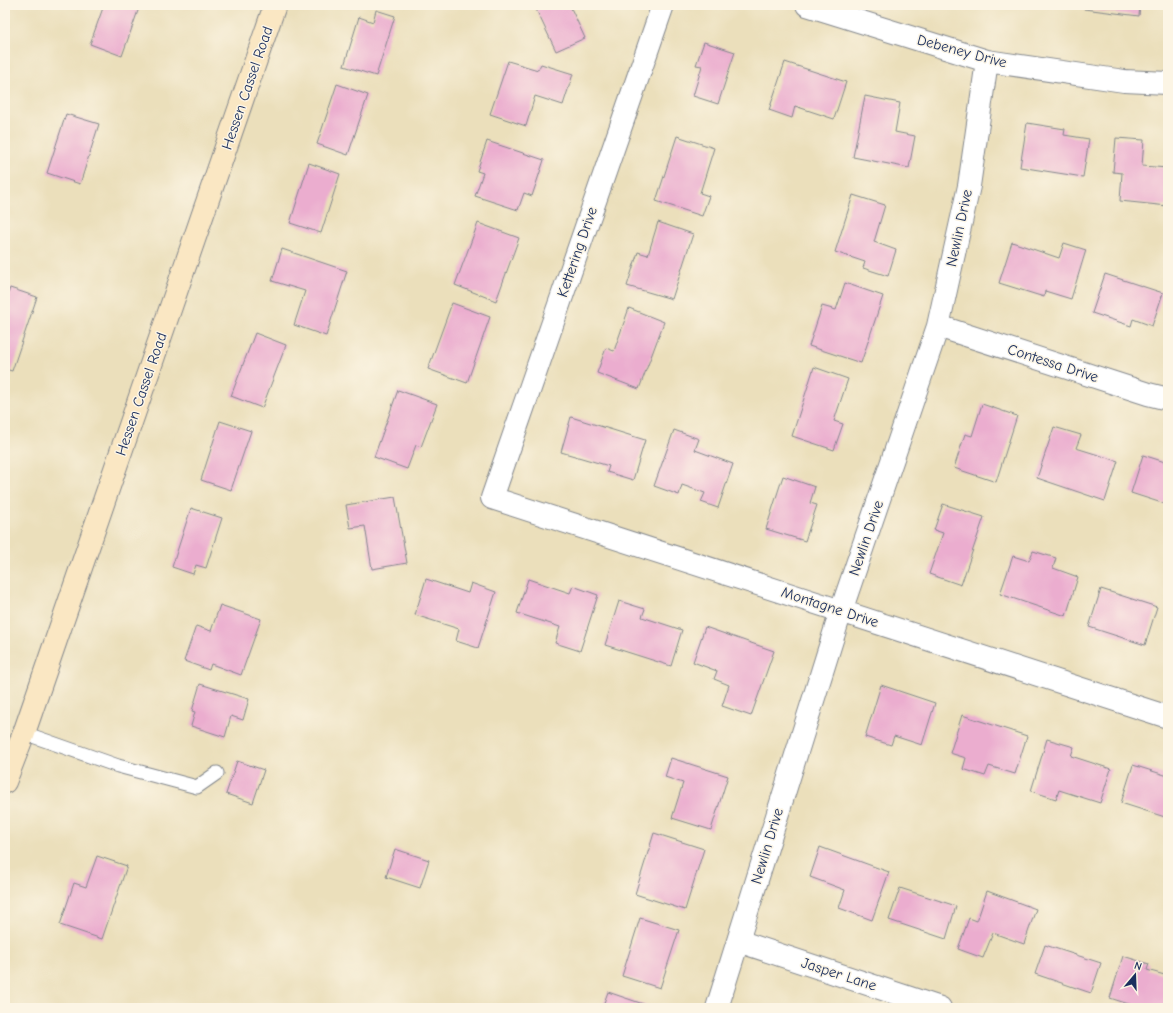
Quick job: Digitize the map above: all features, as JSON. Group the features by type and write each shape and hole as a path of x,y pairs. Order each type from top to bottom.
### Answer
{"main road":[{"name":"Hessen Cassel Road","path":"5,782 24,733 275,5"}],"street":[{"name":"Kettering Drive","path":"492,498 663,5"},
{"name":"Debeney Drive","path":"807,5 987,61 1124,82 1168,83"},
{"name":"Newlin Drive","path":"717,1008 841,611 938,326 968,186 987,61"},
{"name":"Contessa Drive","path":"938,326 1148,394 1168,399"},
{"name":"Montagne Drive","path":"492,498 1168,717"},
{"name":"Jasper Lane","path":"738,941 940,1008"}],"lane":[{"path":"24,733 118,766 197,787 217,773"}],"building":[{"path":"104,5 140,5 122,56 90,44"},
{"path":"534,5 573,5 570,6 585,38 556,51"},
{"path":"1084,5 1140,5 1139,16 1084,9"},
{"path":"376,10 395,16 376,76 344,66 359,17 373,22"},
{"path":"704,42 735,52 718,104 693,96 702,66 696,65"},
{"path":"508,61 538,70 541,64 573,74 563,105 535,96 526,126 490,114"},
{"path":"785,62 846,82 834,119 795,106 792,118 769,110"},
{"path":"337,84 368,95 348,155 317,144"},
{"path":"865,96 900,103 895,132 915,136 909,168 853,157"},
{"path":"66,114 99,124 80,184 47,173"},
{"path":"1027,123 1065,129 1064,135 1089,139 1083,177 1020,167"},
{"path":"677,136 714,148 700,193 709,196 702,216 656,201"},
{"path":"1116,138 1144,140 1142,166 1168,168 1168,206 1120,201 1122,173 1113,172"},
{"path":"487,141 544,160 532,196 524,193 518,210 475,196 483,173 477,171"},
{"path":"309,163 340,174 321,233 290,223"},
{"path":"853,195 885,205 874,242 896,250 888,276 863,268 865,262 835,252"},
{"path":"658,222 693,234 672,299 627,286 638,252 648,255"},
{"path":"478,223 519,238 496,301 455,285"},
{"path":"1012,242 1059,258 1064,243 1086,250 1071,299 1045,291 1044,297 999,283"},
{"path":"282,249 347,271 326,336 294,325 305,291 272,281"},
{"path":"1105,274 1163,293 1152,326 1133,319 1131,326 1092,313"},
{"path":"845,283 883,296 861,363 809,346 822,306 836,310"},
{"path":"10,288 37,297 12,371 5,369 5,302"},
{"path":"452,303 490,317 467,383 428,369"},
{"path":"629,308 664,322 639,389 597,373 606,348 614,351"},
{"path":"255,333 286,345 262,408 231,396"},
{"path":"814,367 848,379 834,421 843,424 834,450 792,436"},
{"path":"398,390 437,404 421,447 416,445 407,469 374,457"},
{"path":"982,404 1017,416 996,482 954,468 965,434 972,436"},
{"path":"571,417 645,440 633,480 607,472 609,466 561,452"},
{"path":"220,421 251,431 231,490 201,480"},
{"path":"1054,427 1081,435 1076,448 1118,461 1105,501 1037,478"},
{"path":"674,430 699,439 695,450 733,464 718,508 701,502 705,493 682,485 679,495 654,486"},
{"path":"1143,455 1168,463 1168,505 1131,493"},
{"path":"783,476 815,487 810,503 817,505 805,541 766,529"},
{"path":"395,497 407,563 372,569 365,526 350,528 346,505"},
{"path":"943,504 984,517 961,585 929,574 943,533 934,530"},
{"path":"191,508 222,518 206,568 196,565 193,574 172,567"},
{"path":"1033,551 1056,558 1053,568 1078,577 1066,616 1000,594 1013,556 1029,561"},
{"path":"426,579 468,593 471,583 496,592 478,648 456,641 459,629 415,615"},
{"path":"528,579 570,593 573,586 598,595 580,651 555,643 560,627 517,613"},
{"path":"1101,589 1157,607 1145,645 1089,627"},
{"path":"619,601 645,609 642,617 682,630 671,666 605,645"},
{"path":"220,605 261,619 241,675 211,664 209,670 184,661 196,626 211,631"},
{"path":"705,627 774,651 751,716 722,706 729,685 714,679 717,671 693,662"},
{"path":"200,684 249,699 243,720 231,716 225,737 191,726 195,712 192,711"},
{"path":"881,685 935,703 922,745 894,736 891,745 865,737"},
{"path":"962,715 1027,736 1015,774 989,766 985,776 963,769 966,758 950,753"},
{"path":"1047,739 1074,747 1071,756 1111,769 1100,803 1059,790 1056,799 1031,791"},
{"path":"671,758 728,776 711,830 672,818 683,783 665,777"},
{"path":"237,761 264,770 253,803 226,794"},
{"path":"1133,765 1168,776 1168,818 1121,803"},
{"path":"654,833 704,849 685,910 635,894"},
{"path":"820,847 889,872 872,920 839,908 845,890 810,877"},
{"path":"395,849 429,860 420,888 386,877"},
{"path":"97,856 127,866 102,939 60,925 74,883 86,887"},
{"path":"900,888 956,906 946,939 889,920"},
{"path":"987,891 1036,909 1024,944 993,933 983,958 958,949 969,918 977,921"},
{"path":"640,918 679,930 660,988 622,976"},
{"path":"1045,945 1101,963 1091,993 1035,974"},
{"path":"1123,956 1149,964 1147,970 1168,976 1168,1008 1141,1008 1110,998"},
{"path":"608,992 649,1006 648,1008 602,1008"}]}
